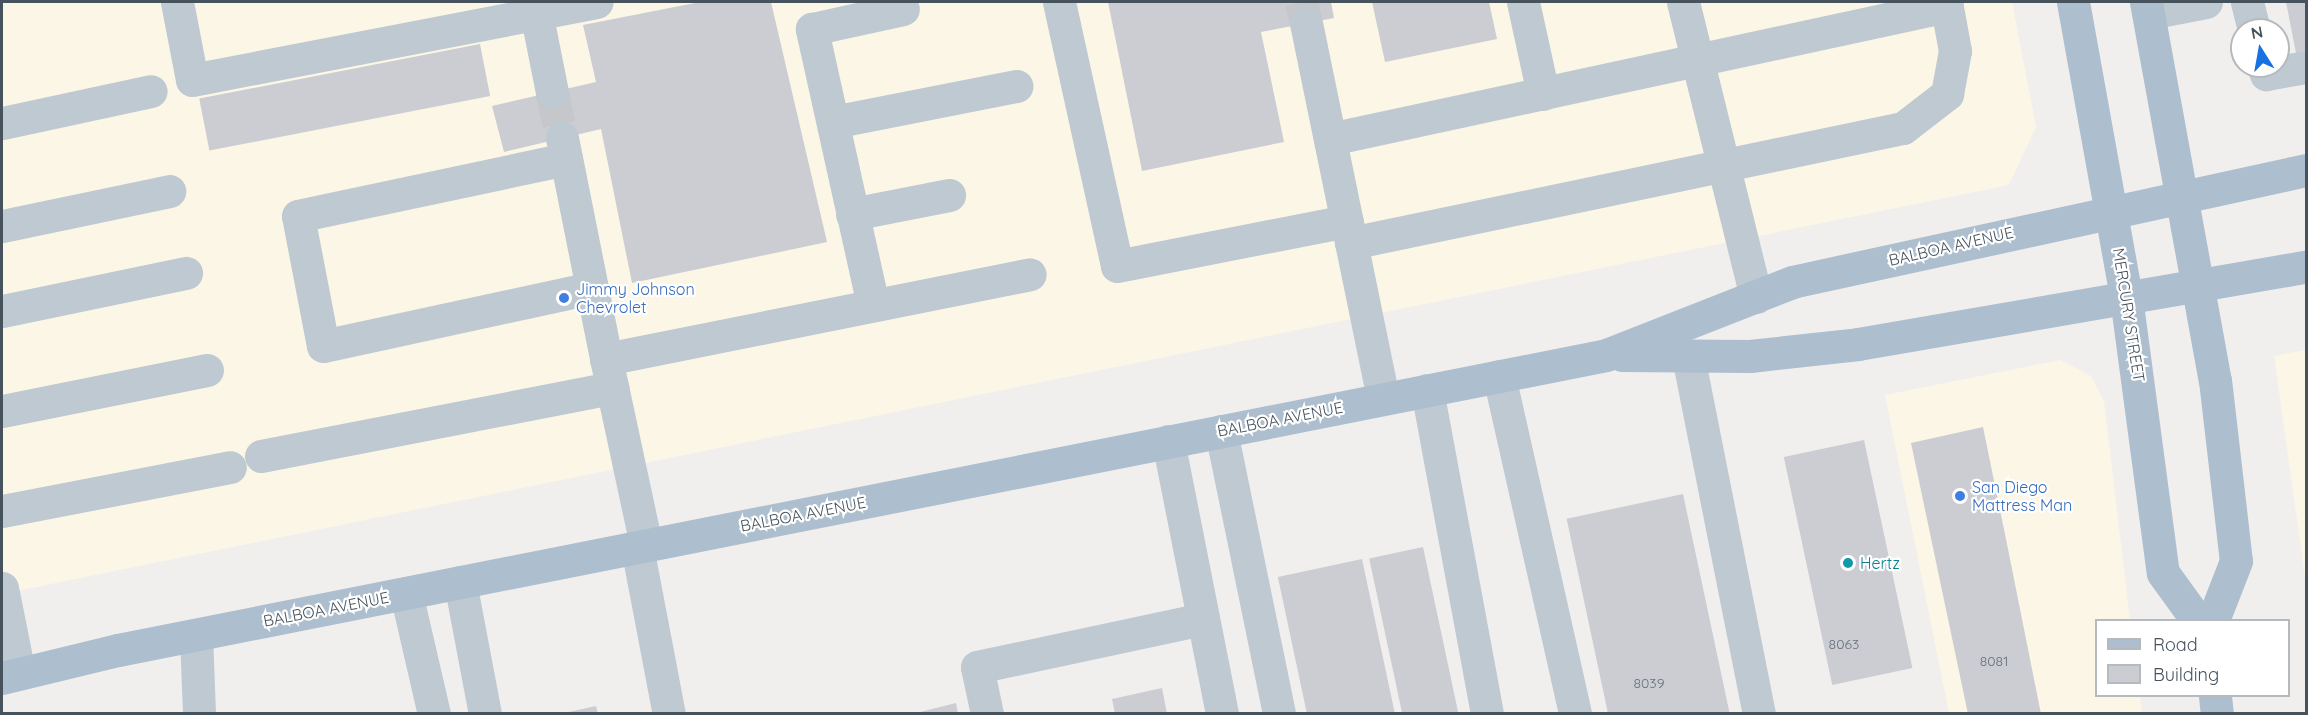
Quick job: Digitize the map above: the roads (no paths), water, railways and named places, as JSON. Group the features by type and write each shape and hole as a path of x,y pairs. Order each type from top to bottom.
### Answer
{"main road":[{"name":"MERCURY STREET","path":"2073,2 2126,297 2163,573 2196,619"},
{"path":"2147,7 2198,285 2236,561 2214,619"},
{"name":"BALBOA AVENUE","path":"10,676 406,592 1606,355 1792,282 2183,194 2307,170"},
{"name":"BALBOA AVENUE","path":"1606,355 1750,356 1858,344 2307,267"},
{"path":"2215,697 2217,714"}],"lane":[{"path":"177,2 192,80 535,7 597,2"},
{"path":"1059,2 1117,266 1349,232 1720,166 1903,128 1947,93 1955,51 1947,4 1697,62 1330,139"},
{"path":"1523,2 1543,94"},
{"path":"1683,2 1720,166 1756,297"},
{"path":"2147,7 2206,2"},
{"path":"2247,2 2251,18"},
{"path":"535,7 552,92"},
{"path":"873,305 812,29 903,9"},
{"path":"1306,23 1383,398"},
{"path":"2290,70 2307,67"},
{"path":"833,122 1017,86"},
{"path":"2,123 151,91"},
{"path":"592,288 323,346 298,216 564,148 592,288 609,373 642,546 669,714"},
{"path":"2,226 169,191"},
{"path":"852,214 949,195"},
{"path":"2,311 186,273"},
{"path":"261,456 609,373 873,305 1030,274"},
{"path":"1688,356 1759,714"},
{"path":"2,411 207,370"},
{"path":"1499,376 1575,714"},
{"path":"1427,390 1487,714"},
{"path":"1221,430 1279,714"},
{"path":"1168,441 1222,714"},
{"path":"2,512 230,466"},
{"path":"460,582 485,714"},
{"path":"2,588 10,676"},
{"path":"406,592 434,714"},
{"path":"987,714 977,668 1203,619"},
{"path":"196,635 199,714"}],"tunnel":[{"path":"1302,2 1306,23"},
{"path":"552,92 562,138"}],"place":[{"name":"Jimmy Johnson Chevrolet","path":"564,298"},
{"name":"San Diego Mattress Man","path":"1960,496"},
{"name":"Hertz","path":"1848,563"}]}
